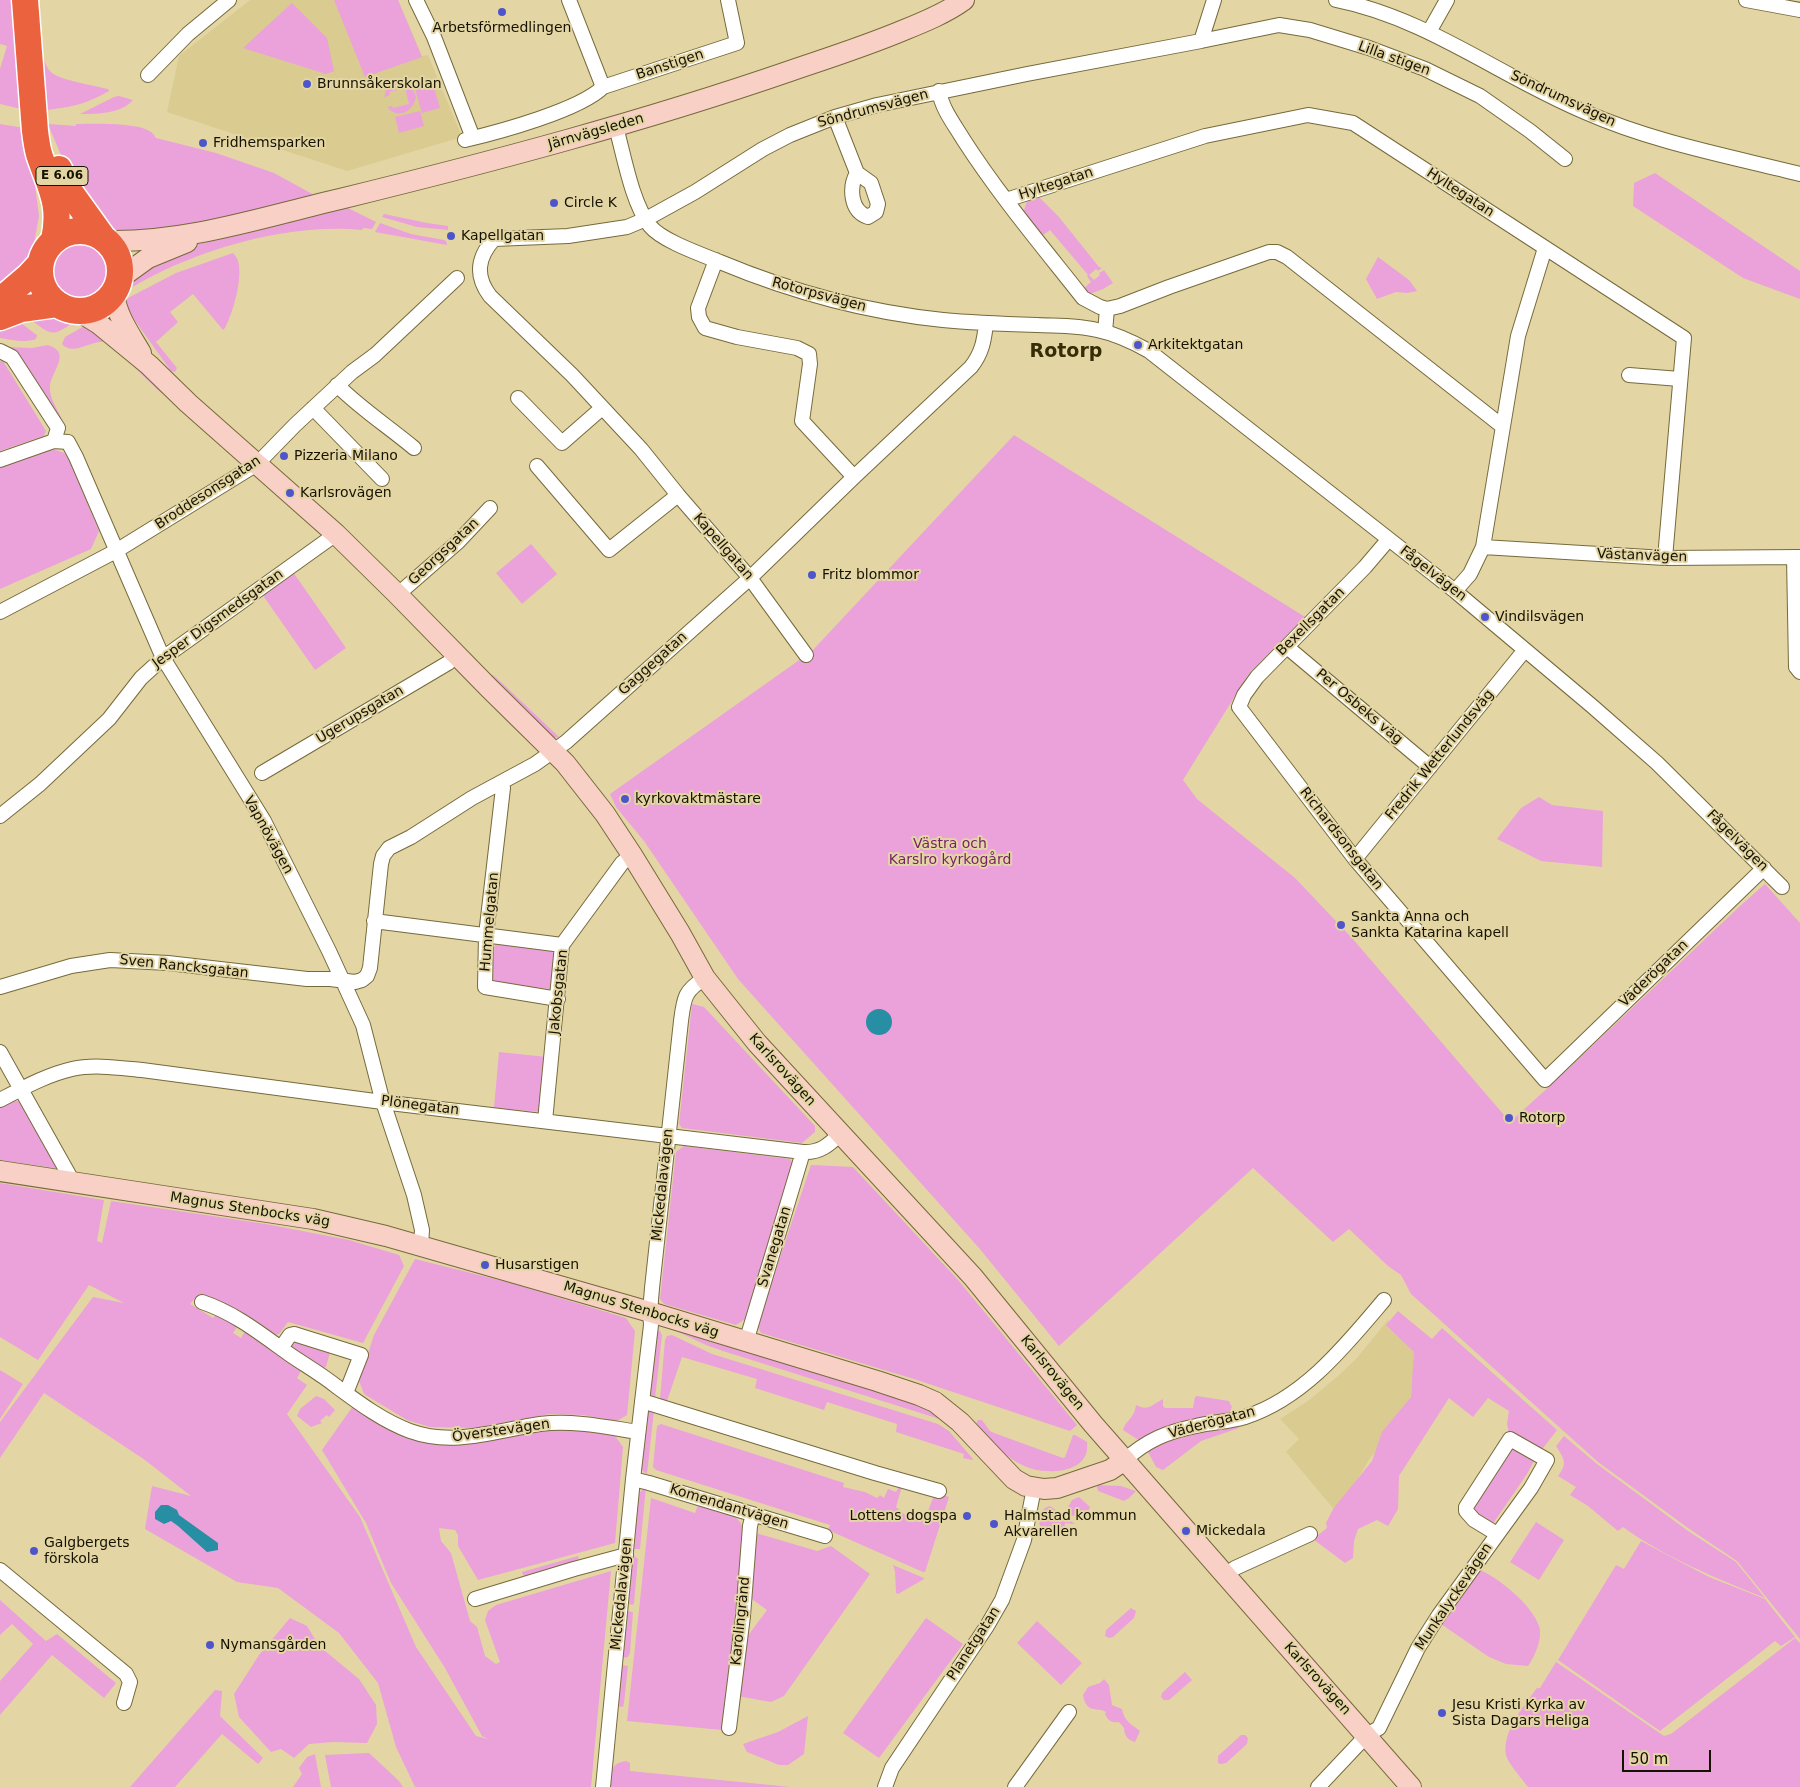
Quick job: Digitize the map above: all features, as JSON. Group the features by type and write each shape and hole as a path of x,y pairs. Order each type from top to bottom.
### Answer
{"highway":[{"name":"E 6.06","path":"26,0 31,83 35,108 35,131 44,188 45,220 35,269"},
{"name":"E 6.06","path":"35,108 53,156 70,192 104,240 114,250 119,261 116,286"},
{"name":"E 6.06","path":"0,301 35,269 54,240 57,205 54,192 38,152"},
{"path":"54,240 64,234 81,231 92,233 104,240"},
{"name":"E 6.06","path":"35,269 40,274 48,296 68,308"},
{"path":"0,317 21,309 96,308 104,303 116,286"}],"street":[{"path":"148,75 188,34 229,0"},
{"name":"Banstigen","path":"416,0 434,37 469,139 563,110 595,94 603,87 736,43 728,0"},
{"path":"569,0 603,87"},
{"name":"Järnvägsleden","path":"104,240 144,240 216,230 616,127 730,92 864,47 918,24 954,7 964,0"},
{"path":"1201,41 1214,0"},
{"name":"Söndrumsvägen","path":"1336,0 1392,16 1429,32 1592,115 1671,142 1800,174"},
{"path":"1429,32 1447,0"},
{"path":"1746,0 1800,10"},
{"name":"Lilla stigen","path":"1201,41 1279,25 1310,30 1368,48 1425,69 1480,96 1530,131 1565,159"},
{"name":"Söndrumsvägen","path":"494,239 568,236 627,227 646,219 695,192 790,134 835,117 877,105 1102,59 1201,41"},
{"path":"939,92 941,104 976,158 1006,200 1083,298 1108,309 1269,252 1277,252 1287,257 1364,316 1502,426"},
{"name":"Hyltegatan","path":"1006,200 1205,136 1308,115 1353,123 1684,338 1665,558"},
{"path":"835,117 857,173"},
{"name":"Rotorpsvägen","path":"616,127 639,207 654,230 663,237 716,260 772,282 862,308 922,318 986,324 1072,326 1105,332"},
{"name":"Järnvägsleden","path":"116,286 148,258 216,230"},
{"name":"Kapellgatan","path":"494,239 482,254 480,269 480,277 490,296 572,375 641,448 678,495 750,578 806,655"},
{"path":"1455,591 1470,574 1483,547 1518,336 1545,248"},
{"path":"716,260 698,308 699,317 705,328 737,338 797,348 808,354 810,364 802,421 854,477"},
{"name":"Broddesonsgatan","path":"0,612 116,551 257,464 313,408 352,372 375,355 457,278"},
{"name":"Karlsrovägen","path":"116,286 115,305 123,323 149,365"},
{"name":"Karlsrovägen","path":"68,308 99,324 149,365 336,534 565,763 605,814 680,933 705,978 757,1044 972,1277 1093,1424 1411,1787"},
{"path":"1105,332 1108,309"},
{"name":"Gaggegatan","path":"342,980 355,982 362,980 367,976 370,968 381,864 383,856 389,848 411,837 472,798 554,751 750,578 971,367 983,347 986,324"},
{"name":"Fågelvägen","path":"1105,332 1130,341 1156,356 1455,591 1657,763 1782,887"},
{"path":"0,351 12,357 58,428 61,441 0,460"},
{"path":"1628,374 1680,378"},
{"path":"337,386 414,448"},
{"path":"518,398 562,443 602,408"},
{"path":"313,408 382,478"},
{"name":"Vapnövägen","path":"61,441 76,457 163,658 264,821 329,950 363,1025 383,1102 414,1195 422,1230 421,1246"},
{"path":"537,466 609,550 678,495"},
{"name":"Georgsgatan","path":"396,592 404,589 458,542 490,508"},
{"name":"Jesper Digsmedsgatan","path":"0,816 40,784 109,719 141,678 163,658 336,534"},
{"name":"Bexellsgatan","path":"1239,707 1244,695 1257,677 1365,567 1388,540"},
{"name":"Västanvägen","path":"1483,547 1665,558 1797,557"},
{"path":"1797,557 1796,667 1800,672"},
{"name":"Per Osbeks väg","path":"1287,647 1430,767"},
{"name":"Fredrik Wetterlundsväg","path":"1355,859 1524,650"},
{"name":"Ugerupsgatan","path":"262,773 448,663 457,655"},
{"name":"Richardsonsgatan","path":"1239,707 1355,859 1545,1080"},
{"name":"Hummelgatan","path":"500,783 503,788 486,935 485,987 558,999"},
{"name":"Jakobsgatan","path":"545,1121 562,945 622,863 632,856"},
{"name":"Väderögatan","path":"1545,1080 1764,868"},
{"path":"374,921 562,945"},
{"name":"Sven Rancksgatan","path":"0,987 71,966 110,960 168,963 307,979 342,980"},
{"name":"Mickedalavägen","path":"603,1787 633,1479 651,1325 650,1312 683,1004 689,989 705,978"},
{"path":"0,1052 73,1182"},
{"name":"Plönegatan","path":"0,1100 44,1078 73,1069 114,1068 803,1152 813,1152 824,1148 841,1134"},
{"name":"Svanegatan","path":"746,1342 803,1152"},
{"name":"Magnus Stenbocks väg","path":"0,1172 313,1219 421,1246 650,1312 877,1381 935,1402 960,1422 1014,1479 1020,1484 1034,1488 1051,1489 1064,1486 1110,1470 1125,1460"},
{"name":"Väderögatan","path":"1125,1460 1152,1439 1196,1426 1245,1417 1268,1407 1297,1389 1327,1363 1384,1300"},
{"name":"Överstevägen","path":"202,1302 232,1314 393,1424 410,1431 436,1438 477,1436 541,1424 568,1423 638,1432"},
{"path":"281,1348 290,1335 294,1334 360,1355 346,1393"},
{"path":"642,1401 939,1491"},
{"name":"Munkalyckevägen","path":"1367,1735 1379,1728 1418,1648 1439,1615 1531,1488 1547,1460 1510,1439 1468,1502 1466,1512 1474,1520 1497,1534"},
{"name":"Komendantvägen","path":"633,1479 825,1536"},
{"name":"Planetgatan","path":"885,1787 892,1768 987,1626 1002,1600 1024,1540 1034,1488"},
{"name":"Karolingränd","path":"729,1728 743,1616 750,1526 753,1514"},
{"path":"1225,1575 1235,1568 1310,1534"},
{"path":"475,1599 626,1555"},
{"path":"0,1570 126,1674 130,1682 124,1702"},
{"path":"1015,1787 1069,1712"},
{"path":"1318,1787 1367,1735"}],"shaded area":[{"name":"Brunnsåkerskolan","path":"250,0 398,0 422,56 428,55 462,137 347,171 167,112 179,56"},
{"path":"1388,1320 1417,1346 1408,1417 1370,1458 1338,1511 1332,1507 1286,1452 1299,1439 1280,1419 1308,1401 1338,1376 1356,1359"}],"green space":[{"path":"0,0 15,0 21,109 0,104 0,69 7,46 0,44"},
{"path":"34,0 39,0 42,49 47,67 56,76 108,89 109,91 79,104 46,110"},
{"path":"334,0 398,0 422,57 365,77"},
{"path":"292,3 327,38 334,71 326,74 243,48"},
{"path":"396,82 409,86 416,97 412,107 400,114 391,111 387,107 392,106 393,108 409,104 405,88 389,92 390,95 384,97 387,88"},
{"path":"433,84 440,108 422,113 415,89"},
{"path":"119,96 133,100 128,105 115,111 80,114 114,97"},
{"path":"420,111 424,126 399,133 395,117"},
{"path":"0,124 24,128 39,216 33,249 18,271 0,290"},
{"path":"48,124 76,126 76,124 115,124 144,129 152,132 156,138 216,153 274,173 316,196 228,217 170,228 119,231 104,227 72,182"},
{"path":"1655,173 1800,271 1800,299 1743,278 1633,206 1634,183"},
{"path":"1040,198 1059,217 1099,267 1102,268 1098,271 1096,269 1089,275 1094,280 1104,270 1113,283 1087,295 1084,288 1091,282 1088,275 1050,230 1039,238 1023,213 1027,201"},
{"path":"346,207 376,222 372,229 303,231 271,235 240,242 179,263 126,291 134,277 178,250 252,229"},
{"path":"384,214 448,226 448,230 417,227 382,217"},
{"path":"380,223 411,234 444,240 447,245 375,232"},
{"path":"78,239 96,245 104,253 110,271 104,289 96,297 78,303 60,297 52,289 46,271 52,253 60,245"},
{"path":"233,253 239,268 238,289 232,312 223,330 193,294 170,312 178,322 156,342 177,368 175,372 171,371 128,311 125,303 126,299 176,273"},
{"path":"1378,257 1409,280 1417,291 1407,293 1396,292 1377,299 1366,279"},
{"path":"49,317 74,322 60,331 51,332 46,331 28,318"},
{"path":"17,320 37,335 36,339 23,341 0,338 0,326"},
{"path":"86,325 101,332 165,393 163,394 159,391 108,342 72,349 62,344 65,337"},
{"path":"48,345 55,348 60,358 51,381 50,393 63,421 64,431 8,347 32,348"},
{"path":"0,361 3,361 46,431 44,436 0,451"},
{"name":"Västra och Karslro kyrkogård","path":"1014,435 1305,617 1248,675 1183,780 1197,799 1295,878 1352,938 1510,1122 1765,884 1800,923 1800,1639 1737,1561 1688,1528 1598,1462 1411,1294 1401,1275 1388,1266 1349,1229 1333,1242 1253,1168 1059,1346 979,1248 738,979 644,841 616,807 610,794 812,651"},
{"path":"53,449 64,453 69,459 99,531 91,549 0,589 0,467"},
{"path":"531,544 557,574 522,604 496,573"},
{"path":"293,572 346,648 315,670 262,594"},
{"path":"488,675 493,675 559,737 553,738"},
{"path":"1539,797 1552,805 1603,811 1602,867 1541,861 1497,839 1521,808"},
{"path":"495,942 554,949 550,989 491,983"},
{"path":"692,1004 704,1007 815,1126 815,1132 802,1143 682,1128 679,1124"},
{"path":"499,1052 547,1057 541,1112 494,1108"},
{"path":"20,1101 61,1169 0,1160 0,1107"},
{"path":"684,1146 790,1159 795,1166 745,1319 736,1325 664,1304 660,1299 676,1152"},
{"path":"811,1165 853,1167 959,1281 1077,1425 1070,1431 914,1379 761,1333 757,1326"},
{"path":"0,1183 104,1200 97,1241 102,1243 111,1201 266,1224 349,1240 399,1255 404,1266 363,1343 288,1322 279,1334 275,1335 251,1320 199,1294 190,1304 213,1318 219,1311 239,1324 233,1333 241,1338 246,1329 302,1369 297,1378 307,1385 287,1414 360,1517 416,1647 476,1736 488,1739 482,1736 445,1668 391,1583 366,1523 322,1450 353,1406 387,1429 424,1443 465,1444 539,1430 580,1429 615,1436 623,1447 615,1543 478,1580 458,1546 458,1535 455,1530 439,1528 441,1541 451,1553 470,1621 477,1627 485,1656 496,1664 500,1662 485,1620 488,1611 496,1605 611,1571 591,1787 415,1787 396,1747 378,1683 339,1633 278,1588 237,1582 145,1529 152,1486 191,1496 145,1460 44,1393 0,1458 0,1422 93,1297 124,1303 89,1285 38,1360 0,1337"},
{"path":"415,1259 511,1283 626,1318 635,1331 627,1415 617,1421 583,1415 550,1414 475,1428 430,1427 407,1420 364,1394 359,1381 374,1335"},
{"path":"1398,1311 1432,1339 1442,1328 1557,1430 1540,1452 1509,1433 1507,1424 1509,1411 1488,1398 1473,1417 1449,1398 1399,1476 1398,1509 1388,1526 1377,1520 1358,1529 1354,1541 1353,1558 1345,1563 1313,1539 1327,1528 1326,1523 1333,1509 1372,1461 1382,1432 1411,1397 1414,1352 1386,1325"},
{"path":"656,1329 662,1335 655,1399 649,1395"},
{"path":"672,1329 922,1404 946,1421 723,1351"},
{"path":"672,1335 712,1354 938,1424 949,1431 973,1459 963,1458 964,1454 896,1432 897,1424 827,1402 824,1410 755,1388 757,1379 682,1357 667,1401 660,1399 665,1340 667,1336"},
{"path":"294,1339 330,1352 326,1367 323,1368 291,1348 290,1344"},
{"path":"0,1370 23,1384 0,1419"},
{"path":"316,1396 324,1399 335,1410 329,1417 327,1415 320,1421 322,1423 311,1427 297,1416 300,1409"},
{"path":"1195,1397 1229,1401 1232,1407 1229,1413 1140,1441 1123,1430 1134,1413 1136,1405 1144,1408 1163,1399 1163,1406 1165,1408 1193,1408"},
{"path":"647,1407 654,1411 647,1474 641,1467"},
{"path":"978,1420 982,1420 990,1431 994,1433 1063,1458 1073,1435 1075,1435 1087,1442 1086,1455 1077,1465 1063,1470 1048,1471 1026,1467 999,1449 976,1424"},
{"path":"661,1424 844,1483 843,1487 865,1492 877,1498 880,1495 884,1498 888,1489 896,1492 900,1485 902,1486 896,1507 905,1515 926,1516 935,1493 949,1497 925,1572 828,1530 830,1525 656,1470 653,1467 657,1426"},
{"path":"1236,1425 1239,1428 1201,1441 1163,1470 1156,1467 1147,1450 1181,1435"},
{"path":"1564,1436 1597,1464 1688,1531 1736,1562 1765,1598 1674,1558 1623,1527 1618,1531 1588,1506 1570,1495 1576,1487 1558,1476 1563,1468 1564,1461 1556,1446"},
{"path":"1510,1446 1532,1457 1534,1461 1492,1525 1476,1519 1470,1504"},
{"path":"1098,1485 1121,1486 1136,1491 1124,1501 1098,1491"},
{"path":"646,1487 640,1549 633,1549 639,1493"},
{"path":"1079,1497 1090,1507 1087,1514 1070,1516 1065,1513 1072,1500"},
{"path":"651,1498 695,1513 699,1503 720,1509 733,1515 742,1525 744,1532 722,1730 627,1721"},
{"path":"1050,1506 1075,1524 1065,1523 1064,1530 1040,1526 1039,1519 1041,1513"},
{"path":"1536,1522 1564,1540 1539,1580 1510,1562"},
{"path":"756,1533 817,1551 831,1546 870,1574 784,1696 771,1702 737,1696 741,1645 767,1610 749,1597"},
{"path":"1641,1541 1709,1577 1765,1599 1795,1637 1781,1646 1775,1641 1660,1731 1558,1660 1616,1565 1624,1569"},
{"path":"578,1556 579,1561 524,1578 522,1572"},
{"path":"634,1556 638,1559 634,1604 631,1605 627,1602 632,1557"},
{"path":"893,1565 924,1579 898,1594 896,1593"},
{"path":"1478,1569 1504,1585 1522,1601 1535,1618 1539,1626 1540,1636 1536,1652 1528,1666 1506,1664 1489,1657 1441,1624"},
{"path":"0,1600 46,1641 57,1634 116,1683 104,1698 52,1655 0,1715 0,1681 33,1644 12,1624 0,1635"},
{"path":"1131,1608 1136,1611 1134,1618 1113,1637 1105,1636 1106,1630"},
{"path":"627,1611 633,1612 630,1653 628,1657 622,1658"},
{"path":"290,1618 307,1626 319,1646 359,1679 376,1705 377,1724 367,1743 333,1742 309,1744 294,1758 281,1749 271,1752 239,1717 234,1694 259,1655"},
{"path":"926,1618 963,1644 879,1758 843,1733"},
{"path":"1037,1621 1082,1663 1061,1685 1017,1643"},
{"path":"1795,1638 1800,1643 1800,1787 1528,1787 1507,1758 1507,1737 1515,1719 1537,1688 1540,1688 1556,1662 1664,1736 1671,1734"},
{"path":"621,1665 628,1666 623,1707 617,1706"},
{"path":"1185,1672 1192,1680 1169,1700 1164,1700 1161,1697 1162,1693"},
{"path":"1104,1679 1109,1685 1112,1705 1122,1709 1126,1719 1140,1731 1135,1742 1127,1737 1124,1728 1119,1722 1110,1721 1105,1714 1106,1712 1089,1708 1085,1701 1083,1695 1088,1687 1100,1683"},
{"path":"215,1690 222,1691 220,1716 263,1758 258,1764 222,1734 175,1787 130,1787"},
{"path":"808,1716 804,1754 788,1765 779,1765 747,1752 743,1744 778,1732"},
{"path":"1241,1735 1245,1735 1248,1738 1247,1744 1226,1763 1218,1763 1218,1756"},
{"path":"369,1753 403,1787 331,1787 325,1755"},
{"path":"315,1754 321,1787 293,1787 302,1774 299,1768 307,1757"},
{"path":"626,1761 630,1763 630,1771 790,1787 609,1787 612,1770 617,1764"}],"water":[{"path":"879,1009 888,1013 892,1022 888,1031 879,1035 870,1031 866,1022 870,1013"},
{"path":"161,1505 168,1505 177,1510 179,1515 218,1543 218,1550 207,1552 171,1521 164,1524 155,1519 155,1512"}],"place":[{"name":"Arbetsförmedlingen","path":"502,12"},
{"name":"Brunnsåkerskolan","path":"307,84"},
{"name":"Fridhemsparken","path":"203,143"},
{"name":"Circle K","path":"554,203"},
{"name":"Kapellgatan","path":"451,236"},
{"name":"Arkitektgatan","path":"1138,345"},
{"name":"Pizzeria Milano","path":"284,456"},
{"name":"Karlsrovägen","path":"290,493"},
{"name":"Fritz blommor","path":"812,575"},
{"name":"Vindilsvägen","path":"1485,617"},
{"name":"kyrkovaktmästare","path":"625,799"},
{"name":"Sankta Anna och Sankta Katarina kapell","path":"1341,925"},
{"name":"Rotorp","path":"1509,1118"},
{"name":"Husarstigen","path":"485,1265"},
{"name":"Lottens dogspa","path":"967,1516"},
{"name":"Halmstad kommun Akvarellen","path":"994,1524"},
{"name":"Mickedala","path":"1186,1531"},
{"name":"Galgbergets förskola","path":"34,1551"},
{"name":"Nymansgården","path":"210,1645"},
{"name":"Jesu Kristi Kyrka av Sista Dagars Heliga","path":"1442,1713"}],"district":[{"name":"Rotorp","path":"1066,352"}]}
